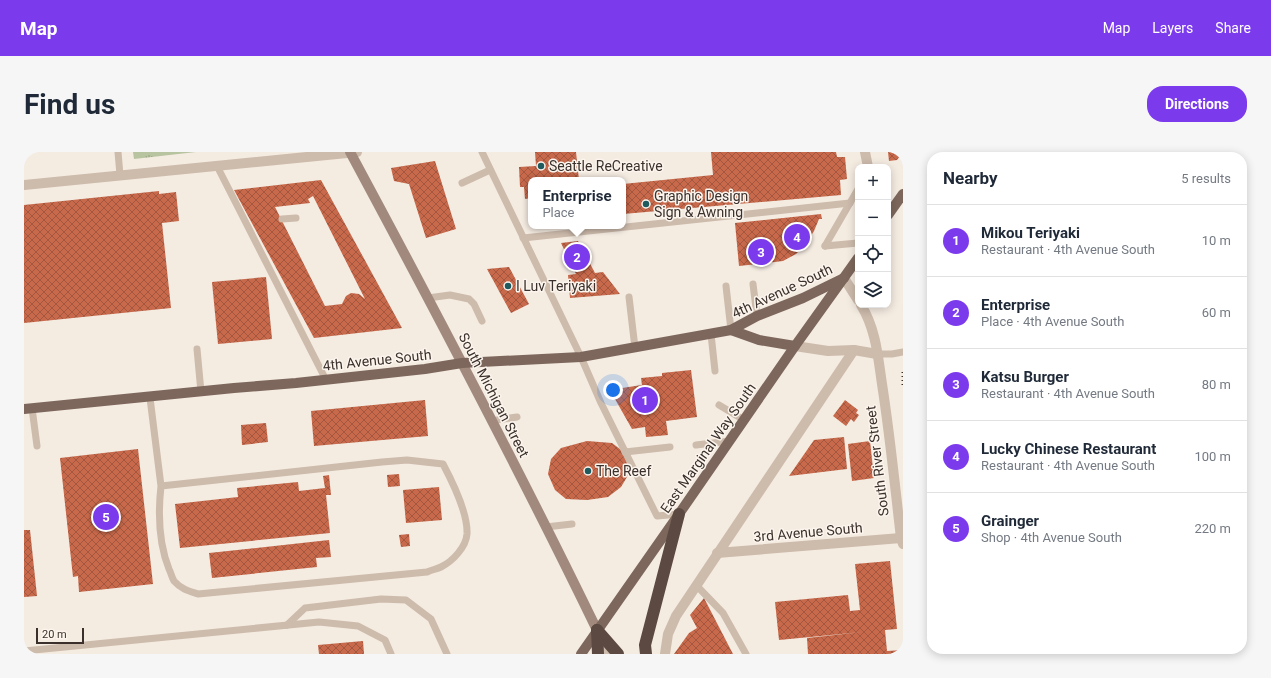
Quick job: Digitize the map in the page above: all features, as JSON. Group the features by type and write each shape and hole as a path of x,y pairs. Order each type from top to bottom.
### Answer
{"highway":[{"path":"646,654 645,645 680,514"},
{"path":"597,630 598,654"},
{"path":"597,630 618,654"}],"main road":[{"name":"South Michigan Street","path":"353,152 558,549 597,630"},
{"path":"891,211 903,194"},
{"name":"East Marginal Way South","path":"581,654 855,262"},
{"name":"4th Avenue South","path":"28,409 326,380 425,369 462,363 581,358 732,330 757,316 803,298 844,278"},
{"name":"4th Avenue South","path":"732,330 754,338 795,346"}],"street":[{"path":"24,185 353,152"},
{"path":"865,152 867,164"},
{"path":"844,278 855,295"},
{"name":"South River Street","path":"864,308 873,332 877,354 886,411 902,541"},
{"name":"4th Avenue South","path":"795,346 828,352 854,350 877,354"},
{"path":"665,651 668,634 676,616 854,350"},
{"name":"3rd Avenue South","path":"717,553 902,541"},
{"name":"South Michigan Street","path":"597,630 607,654"}],"lane":[{"path":"118,152 120,175"},
{"path":"482,152 581,358 601,404 657,516 680,514"},
{"path":"217,166 249,222 326,380"},
{"path":"462,183 490,170"},
{"path":"855,194 825,246 855,243"},
{"path":"626,227 850,203"},
{"path":"282,219 296,218"},
{"path":"523,238 607,229"},
{"path":"753,284 757,316"},
{"path":"726,286 732,330"},
{"path":"428,298 450,295 469,299 474,304 482,321"},
{"path":"629,297 635,348"},
{"path":"711,334 714,370"},
{"path":"197,349 201,392"},
{"path":"877,354 903,352"},
{"path":"150,398 161,486 159,497 160,528 164,556 173,580 183,589 198,594 427,572 442,567 454,558 462,548 467,534 464,514 454,484 443,464 407,460 161,486"},
{"path":"719,405 744,420"},
{"path":"28,409 37,446"},
{"path":"492,421 517,417"},
{"path":"696,445 730,441"},
{"path":"625,452 670,447"},
{"path":"546,526 572,524"},
{"path":"696,585 723,613 746,654"},
{"path":"287,625 305,608 382,599 406,600 431,619 447,654"},
{"path":"24,651 320,622 358,626 385,640 391,654"}],"green space":[{"path":"133,152 196,152 134,159"}],"building":[{"path":"535,152 576,152 579,177 528,177 528,198 525,199 524,187 520,187 519,167 536,166"},
{"path":"711,152 836,152 837,157 845,157 847,179 840,180 841,195 626,214 626,184 713,175"},
{"path":"888,152 903,152 897,160 889,161"},
{"path":"435,161 456,229 426,238 409,184 394,181 391,168"},
{"path":"321,180 402,328 314,338 234,190","holes":["313,196 365,299 359,294 351,293 346,296 342,304 325,306 275,207 310,203 308,199"]},
{"path":"159,191 159,194 176,192 179,221 162,223 171,308 24,323 24,205"},
{"path":"821,214 822,219 819,219 814,231 805,245 796,254 783,261 739,266 735,223"},
{"path":"578,241 595,273 603,272 620,294 570,298 568,275 576,274 561,243"},
{"name":"I Luv Teriyaki","path":"509,267 529,304 511,313 487,269"},
{"path":"266,277 272,339 218,344 212,282"},
{"path":"691,370 697,417 666,421 668,435 646,437 645,427 632,429 611,392 622,390 622,388 642,385 641,378 662,376 662,373"},
{"path":"425,400 428,436 314,446 311,411"},
{"path":"845,400 858,410 856,413 859,415 854,422 851,419 846,426 833,416"},
{"path":"266,423 268,442 242,445 241,425"},
{"path":"844,437 847,469 789,476 814,440"},
{"name":"The Reef","path":"587,441 612,443 620,449 626,458 628,468 627,477 621,487 608,497 587,500 566,499 555,490 548,474 551,459 561,448"},
{"path":"870,441 874,478 852,481 848,444"},
{"path":"138,449 153,584 79,592 78,576 73,577 60,458"},
{"path":"399,474 400,486 388,487 387,475"},
{"path":"329,475 331,495 326,495 330,533 180,548 175,504 238,497 237,488 298,482 299,491 325,488 323,476"},
{"path":"439,487 442,520 406,523 403,490"},
{"path":"24,530 30,530 37,596 24,597"},
{"path":"409,534 410,546 401,547 399,535"},
{"path":"329,540 331,557 316,558 317,567 212,578 209,553"},
{"path":"890,561 897,629 885,630 887,651 903,650 903,654 808,654 807,638 862,632 779,640 775,602 848,595 850,611 860,610 855,564"},
{"path":"704,598 733,654 674,654 689,633 697,628 690,615"},
{"path":"363,641 364,654 319,654 318,645"}],"railway":[{"path":"903,372 903,386"}],"place":[{"name":"Seattle ReCreative","path":"541,166"},
{"name":"Graphic Design Sign & Awning","path":"646,204"},
{"name":"Lucky Chinese Restaurant","path":"797,237"},
{"name":"Katsu Burger","path":"761,252"},
{"name":"Enterprise","path":"577,257"},
{"name":"I Luv Teriyaki","path":"508,286"},
{"name":"Mikou Teriyaki","path":"645,400"},
{"name":"The Reef","path":"588,471"},
{"name":"Grainger","path":"106,517"}]}
